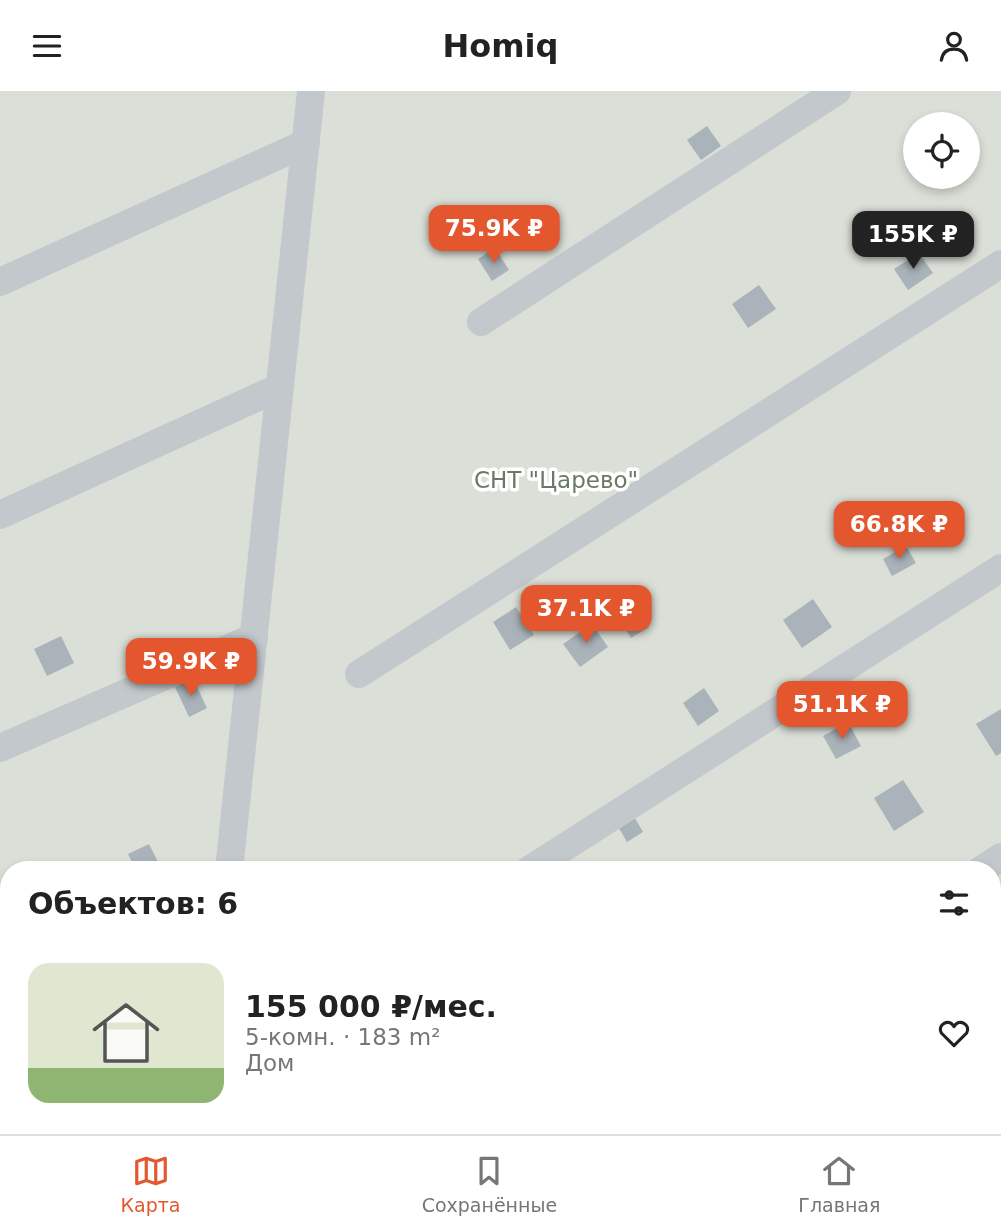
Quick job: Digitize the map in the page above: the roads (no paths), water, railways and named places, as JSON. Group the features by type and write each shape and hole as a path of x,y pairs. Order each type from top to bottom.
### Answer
{"street":[{"path":"230,861 311,91"},
{"path":"481,322 837,91"},
{"path":"0,282 306,143"},
{"path":"359,674 1001,264"},
{"path":"0,515 280,387"},
{"path":"543,861 1001,568"},
{"path":"0,748 254,637"}],"park label":[{"name":"СНТ \"Царево\"","path":"556,480"}]}
